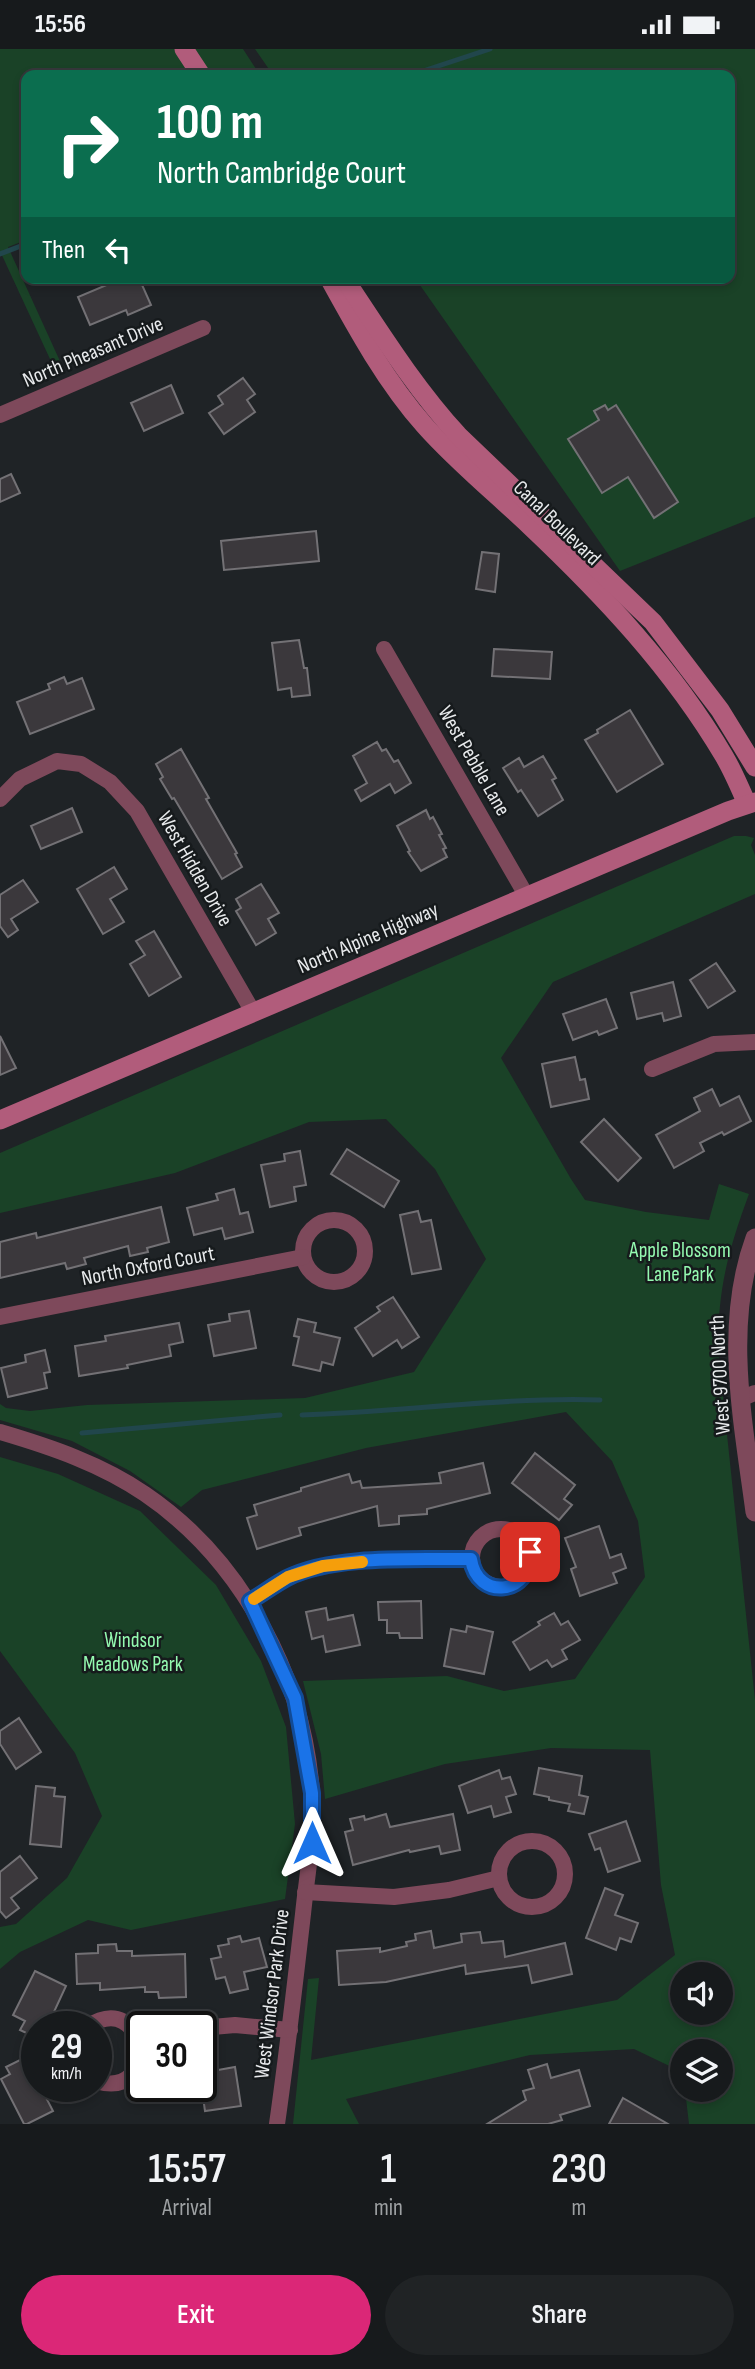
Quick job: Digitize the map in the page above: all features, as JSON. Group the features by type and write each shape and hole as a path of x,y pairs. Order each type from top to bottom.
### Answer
{"main road":[{"path":"184,49 198,70"},
{"path":"195,49 209,70"},
{"name":"Canal Boulevard","path":"333,284 382,368 424,425 616,611 646,645 720,750 751,803"},
{"name":"Canal Boulevard","path":"348,284 407,373 436,411 653,622 720,710 755,767"},
{"name":"North Alpine Highway","path":"0,1119 526,895 751,803"}],"street":[{"name":"North Pheasant Drive","path":"0,415 204,328"},
{"name":"West Pebble Lane","path":"384,649 526,895"},
{"name":"West Hidden Drive","path":"0,799 20,779 57,761 81,764 110,782 137,811 253,1012"},
{"path":"652,1069 714,1044 755,1042"},
{"name":"West 9700 North","path":"755,1238 743,1279 737,1314 748,1396 755,1512"},
{"name":"North Oxford Court","path":"0,1317 303,1257"},
{"name":"West Windsor Park Drive","path":"0,1432 99,1467 145,1495 178,1520 217,1560 250,1601 295,1698 312,1793 312,1843 277,2124"},
{"path":"250,1601 288,1577 323,1566 365,1561 471,1559"},
{"path":"530,1840 539,1841 555,1849 564,1863 563,1887 559,1894 546,1905 538,1907 512,1901 506,1895 499,1878 499,1869 506,1853 513,1846 530,1840"},
{"path":"305,1892 394,1898 449,1890 499,1878"},
{"path":"217,2027 235,2025 290,2030"}],"green space":[{"path":"0,49 243,49 257,70 21,70 21,242 8,247 21,276 21,284 25,284 64,370 56,372 0,251"},
{"path":"255,49 755,49 755,517 620,571 419,284 735,284 735,70 270,70"},
{"name":"Apple Blossom Lane Park","path":"734,836 754,838 751,845 755,855 755,894 553,982 501,1058 585,1200 646,1212 709,1220 719,1184 749,1194 735,1234 722,1288 718,1349 755,1700 755,2124 689,2124 686,2102 733,2102 733,2039 670,2039 670,2066 634,2049 530,2055 346,2099 359,2124 293,2124 308,1979 319,1978 311,2060 617,2000 675,1955 661,1885 650,1750 551,1748 445,1764 325,1799 321,1754 303,1681 447,1676 504,1691 575,1679 645,1577 638,1521 612,1461 566,1412 366,1448 202,1490 181,1507 130,1471 72,1441 0,1420 0,1404 6,1408 30,1411 87,1405 305,1398 414,1372 486,1259 435,1169 386,1119 309,1122 175,1173 0,1213 0,1153"},
{"name":"Windsor Meadows Park","path":"0,1457 58,1474 140,1511 216,1585 261,1661 286,1727 295,1824 285,1899 131,1930 88,1920 20,1952 0,1969 0,1927 16,1924 67,1878 102,1816 75,1753 0,1651"}],"building":[{"path":"109,284 142,284 151,305 128,315 126,310 90,325 78,297"},
{"path":"243,378 255,394 247,400 255,412 224,434 209,413 223,404 218,396"},
{"path":"171,385 183,413 144,431 131,403"},
{"path":"605,405 608,410 616,405 678,502 654,518 628,477 602,493 568,439 599,420 594,411"},
{"path":"11,474 20,493 0,502 0,479"},
{"path":"316,531 319,561 224,570 221,541"},
{"path":"482,552 499,554 495,592 476,589"},
{"path":"299,640 304,668 307,668 310,695 292,697 291,688 278,690 272,643"},
{"path":"494,649 552,652 550,679 492,676"},
{"path":"64,677 67,684 82,678 94,709 30,734 17,702 50,689 48,684"},
{"path":"630,710 663,764 617,792 585,740"},
{"path":"377,742 382,751 386,749 394,762 398,760 411,783 395,793 390,784 361,801 355,790 367,783 353,756"},
{"path":"181,749 209,798 206,799 237,853 235,854 242,867 222,879 160,779 163,777 156,764"},
{"path":"543,756 556,778 552,780 563,800 538,816 503,768 519,758 524,767"},
{"path":"72,808 82,832 41,849 31,826"},
{"path":"426,810 442,834 439,835 446,848 443,849 447,857 421,871 408,852 410,851 397,826"},
{"path":"114,867 127,889 110,899 124,922 103,934 77,889"},
{"path":"23,880 38,902 11,919 18,930 8,937 0,926 0,895"},
{"path":"261,884 279,913 268,919 276,933 256,945 236,911 241,908 236,899"},
{"path":"154,931 181,977 149,996 130,964 145,955 136,941"},
{"path":"716,963 735,991 708,1008 690,980"},
{"path":"673,982 681,1016 664,1021 662,1013 637,1019 631,993"},
{"path":"606,999 617,1028 599,1035 597,1031 573,1040 563,1014"},
{"path":"0,1036 16,1068 0,1075"},
{"path":"575,1057 580,1080 585,1079 589,1099 551,1107 542,1064"},
{"path":"712,1089 720,1106 739,1096 751,1121 724,1135 722,1132 700,1143 704,1151 674,1168 656,1135 700,1111 694,1098"},
{"path":"604,1119 641,1158 618,1181 581,1142"},
{"path":"347,1149 399,1181 384,1207 331,1174"},
{"path":"300,1151 306,1185 294,1187 296,1201 270,1207 261,1165 285,1161 284,1154"},
{"path":"234,1189 240,1214 248,1212 253,1232 225,1239 222,1228 194,1235 187,1208 218,1200 216,1194"},
{"path":"161,1207 169,1242 147,1248 148,1252 130,1256 128,1246 84,1258 86,1264 67,1269 65,1263 0,1278 0,1242 36,1233 37,1238"},
{"path":"418,1211 421,1222 431,1220 441,1269 412,1274 400,1215"},
{"path":"393,1297 419,1337 402,1348 397,1340 373,1356 355,1328 380,1311 377,1307"},
{"path":"249,1311 256,1348 214,1356 208,1325 230,1321 229,1314"},
{"path":"298,1319 316,1323 314,1332 340,1338 333,1365 322,1362 320,1371 293,1365 299,1337 294,1336"},
{"path":"179,1323 183,1342 169,1345 171,1356 127,1365 128,1368 79,1376 75,1346 106,1341 105,1336"},
{"path":"45,1350 50,1372 44,1373 47,1388 8,1397 1,1368 26,1362 25,1355"},
{"path":"535,1453 575,1485 564,1499 572,1505 559,1520 512,1483"},
{"path":"483,1463 490,1493 427,1509 427,1514 399,1516 399,1524 379,1526 377,1506 299,1528 301,1535 257,1549 247,1518 257,1515 254,1505 349,1474 352,1483 360,1481 362,1488 441,1483 439,1473"},
{"path":"599,1526 610,1558 621,1554 626,1568 613,1573 617,1583 580,1596 571,1569 576,1567 565,1538"},
{"path":"421,1601 422,1638 400,1638 399,1633 387,1633 387,1620 379,1620 378,1602"},
{"path":"326,1608 328,1620 353,1615 360,1645 326,1652 323,1636 312,1639 306,1612"},
{"path":"554,1613 561,1625 568,1621 580,1640 562,1650 567,1659 552,1667 547,1660 530,1670 513,1642"},
{"path":"467,1626 493,1632 484,1674 444,1666 451,1629 466,1632"},
{"path":"19,1718 41,1752 16,1769 0,1744 0,1731"},
{"path":"539,1768 582,1776 579,1795 588,1797 584,1814 568,1811 570,1804 534,1794"},
{"path":"499,1770 502,1779 510,1777 516,1794 506,1797 511,1812 494,1817 491,1806 468,1813 459,1786"},
{"path":"36,1786 55,1788 54,1796 65,1797 61,1847 30,1844"},
{"path":"386,1814 390,1827 453,1814 460,1850 441,1854 439,1846 410,1852 409,1850 353,1865 345,1832 353,1830 350,1819 364,1816 365,1820"},
{"path":"626,1821 640,1861 608,1872 600,1848 595,1850 589,1834"},
{"path":"20,1856 37,1878 11,1898 19,1908 6,1918 0,1911 0,1872"},
{"path":"605,1888 623,1895 615,1915 638,1923 631,1942 620,1938 616,1950 586,1938"},
{"path":"431,1931 434,1948 462,1942 461,1934 480,1932 482,1943 503,1941 505,1957 565,1943 572,1974 532,1983 528,1965 466,1974 465,1965 386,1982 339,1985 337,1951 380,1948 380,1952 407,1946 406,1942 416,1940 415,1934"},
{"path":"240,1936 242,1942 259,1938 267,1967 244,1972 248,1989 230,1993 225,1977 216,1979 211,1959 221,1957 218,1946 229,1944 228,1939"},
{"path":"116,1944 117,1951 132,1951 132,1956 185,1954 186,1997 159,1998 158,1992 145,1992 145,1987 100,1990 100,1983 77,1984 76,1954 98,1953 98,1945"},
{"path":"35,1971 66,1986 54,2011 21,2011 21,2019 13,2015"},
{"path":"21,2060 21,2102 48,2102 53,2111 24,2124 1,2079 10,2074 6,2067"},
{"path":"547,2064 551,2078 579,2070 590,2106 560,2115 562,2120 548,2124 487,2124 526,2100 523,2091 534,2088 528,2070"},
{"path":"235,2067 241,2106 205,2111 204,2102 217,2102 217,2070"},
{"path":"623,2098 668,2124 609,2124"}],"waterway":[{"path":"426,70 490,49"},
{"path":"0,254 21,246"},
{"path":"302,1415 525,1401 600,1400"},
{"path":"82,1433 280,1415"}],"slow traffic":[{"path":"254,1599 288,1577 323,1566 362,1562"}],"route":[{"path":"312,1843 312,1793 295,1698 250,1601 288,1577 323,1566 365,1561 471,1559 472,1567 481,1580 487,1585 503,1588 519,1582 524,1576 530,1552"}]}
